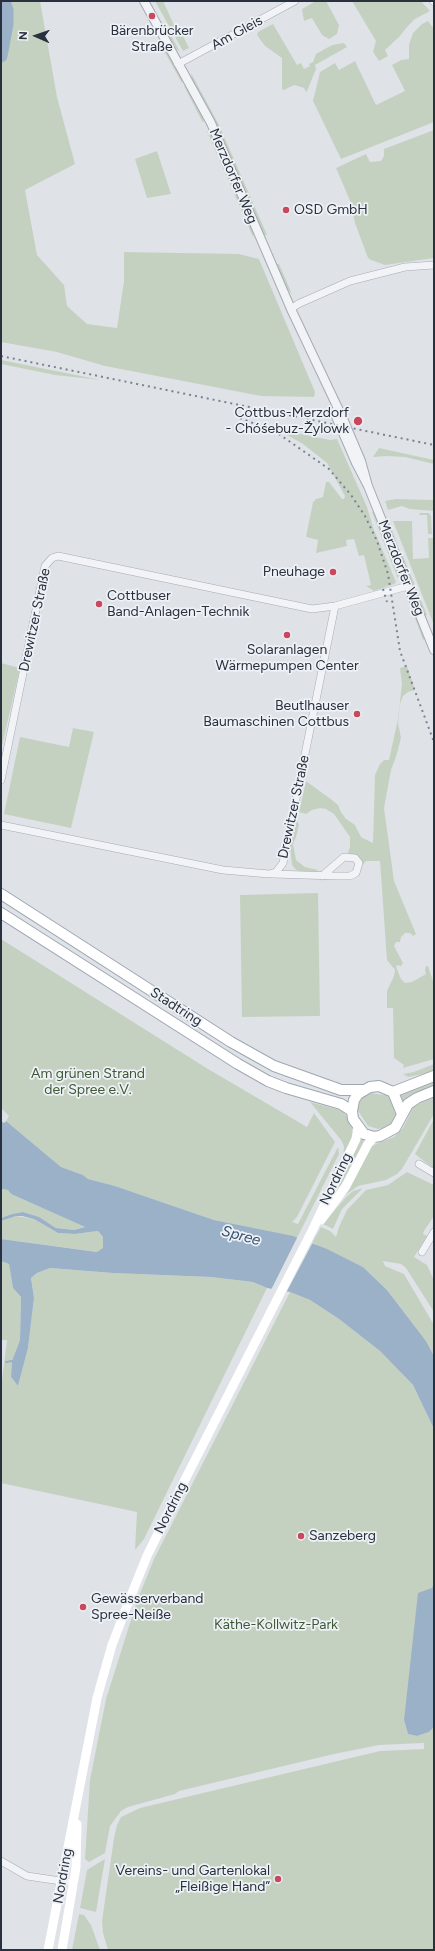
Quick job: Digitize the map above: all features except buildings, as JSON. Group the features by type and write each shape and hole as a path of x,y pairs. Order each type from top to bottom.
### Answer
{"main road":[{"name":"Stadtring","path":"1,894 231,1042 274,1066 341,1090 363,1090 370,1087 379,1086 393,1092"},
{"name":"Stadtring","path":"1,912 244,1068 286,1088 341,1104 352,1111"},
{"path":"402,1114 393,1092 434,1076"},
{"path":"363,1090 354,1100 352,1111 353,1119 364,1134 374,1136 388,1133 395,1128 408,1104 417,1098 434,1091"},
{"name":"Nordring","path":"48,1950 97,1698 112,1645 147,1556 312,1231 356,1139 358,1127"},
{"name":"Nordring","path":"312,1231 346,1186 368,1144 374,1136"},
{"name":"Nordring","path":"62,1950 76,1867 77,1802"}],"street":[{"name":"Merzdorfer Weg","path":"144,1 211,124 312,356 325,378 361,461 368,486 434,650"},
{"name":"Am Gleis","path":"178,64 295,1"},
{"path":"291,309 298,304 350,281 405,267 434,265"},
{"name":"Drewitzer Straße","path":"1,780 45,566 52,558 58,556 312,609 336,606 408,586"},
{"name":"Drewitzer Straße","path":"1,825 223,870 269,874 279,870 283,862 336,606"},
{"path":"269,874 322,876 350,876 356,873 359,862 355,858 344,857 322,876"},
{"path":"419,1164 434,1173"},
{"path":"422,1252 434,1232"},
{"path":"1,1861 27,1876 74,1883"}],"green space":[{"path":"12,1 40,1 57,97 75,164 25,190 37,255 64,285 67,306 87,324 117,328 124,281 124,252 239,254 259,259 315,392 314,397 261,396 105,366 57,352 1,342 1,5"},
{"path":"155,1 163,1 175,27 182,34 189,48 183,51"},
{"path":"316,1 326,1 339,25 337,34 329,39 322,35 312,18 304,21 302,9"},
{"path":"352,1 421,1 430,11 415,19 385,50 388,56 379,61 373,52 376,41"},
{"path":"428,21 434,29 434,122 341,159 313,101 320,72 335,63 339,70 355,61 376,105 405,91 392,65 401,60 409,59 409,45 413,33 422,24"},
{"path":"273,24 297,65 301,63 304,69 310,66 309,64 313,62 316,54 332,45 344,43 347,47 315,65 316,69 306,92 304,88 294,85 284,90 282,89 282,58 265,46 257,35 258,32"},
{"path":"166,26 180,52 172,45 163,27"},
{"path":"163,49 167,52 183,80 182,83"},
{"path":"191,73 219,125 267,235 263,235 192,80"},
{"path":"184,86 187,86 204,119 203,123"},
{"path":"434,130 434,258 385,265 371,260 368,258 355,223 351,203 336,168 366,154 370,162 381,161 384,156 384,149"},
{"path":"207,131 212,134 254,231 253,237"},
{"path":"157,151 171,194 147,198 135,159"},
{"path":"276,264 279,264 292,294 287,289"},
{"path":"1,360 101,380 55,375 1,364"},
{"path":"276,429 330,440 337,439 367,507 374,530 396,582 394,584 374,591 366,586 371,585 364,555 359,556 354,539 346,540 347,546 316,553 318,540 306,537 313,502 316,499 323,497 326,482 329,482 342,499 344,499 345,496 327,463 303,444"},
{"path":"379,448 434,460 434,464 405,457 373,457"},
{"path":"396,499 434,500 434,511 410,509 402,506 388,510 385,501"},
{"path":"372,512 374,512 399,571 398,579"},
{"path":"420,513 429,513 431,516 432,534 428,534 427,515 419,515"},
{"path":"387,517 400,548 388,522 385,519"},
{"path":"393,521 412,521 413,559 429,558 428,538 434,538 434,625"},
{"path":"401,551 427,615 424,616 400,555"},
{"path":"407,596 413,606 425,639 423,640"},
{"path":"1,663 20,668 1,750"},
{"path":"407,666 415,690 408,692 403,696 400,704 398,723 401,738 391,770 384,808 394,881 416,934 413,936 410,933 405,933 401,937 400,942 396,942 394,946 403,963 401,966 397,965 396,967 401,979 405,983 412,982 426,974 426,966 428,966 434,984 434,1059 403,1068 404,1065 394,1058 393,1008 387,1008 387,991 394,976 395,970 387,960 380,861 366,861 363,865 360,859 348,853 350,847 350,837 334,814 326,809 320,808 312,810 306,814 299,812 306,781 338,805 346,819 355,825 361,837 373,843 375,775 380,764 384,760 389,760 398,719 402,684 400,668"},
{"path":"73,728 94,732 71,828 4,814 20,737 69,747"},
{"path":"297,821 299,825 293,844 296,860 305,867 318,870 317,871 304,872 296,870 292,865 290,846 295,823"},
{"path":"318,893 320,1016 242,1017 240,895"},
{"name":"Am grünen Strand der Spree e.V.","path":"1,939 208,1069 307,1127 314,1113 335,1142 297,1217 292,1222 298,1224 338,1147 339,1154 297,1238 214,1220 115,1186 88,1179 83,1175 61,1167 6,1121 9,1116 1,1108"},
{"path":"434,1064 434,1071 428,1073 408,1077 403,1074 414,1072"},
{"path":"434,1081 434,1087 409,1096 402,1102 399,1095"},
{"path":"369,1093 392,1096 397,1113 389,1127 378,1129 368,1126 355,1106 358,1100"},
{"path":"434,1097 434,1114 402,1169 397,1174 386,1180 358,1186 341,1198 371,1146 394,1137 403,1128 413,1107"},
{"path":"310,1102 343,1111 349,1120 354,1134 343,1159 344,1146 341,1140"},
{"path":"434,1119 434,1169 415,1154"},
{"path":"361,1136 365,1139 341,1185 330,1201"},
{"path":"407,1172 434,1185 434,1216 424,1231 423,1234 427,1236 414,1257 427,1265 434,1280 434,1312 406,1268 401,1264 383,1261 385,1266 404,1274 434,1325 434,1356 426,1341 387,1290 363,1267 312,1243 321,1227 330,1231 336,1237 347,1210 366,1190 388,1185"},
{"path":"363,1188 342,1209 333,1229 323,1224 347,1196 353,1191"},
{"path":"1,1189 8,1190 11,1194 85,1227 74,1230 56,1228 39,1217 23,1212 1,1218"},
{"path":"16,1216 34,1219 58,1233 75,1234 98,1231 103,1237 104,1248 98,1252 1,1239 1,1221"},
{"path":"1,1261 9,1264 13,1288 21,1297 20,1340 12,1361 11,1377 18,1386 28,1348 34,1298 31,1278 37,1273 50,1268 113,1273 211,1277 253,1282 267,1288 144,1539 135,1550 137,1512 1,1483 1,1388 7,1340 1,1340"},
{"name":"Käthe-Kollwitz-Park","path":"290,1292 310,1300 339,1319 380,1351 413,1385 434,1429 434,1584 404,1720 408,1734 417,1736 429,1732 434,1727 434,1950 108,1950 103,1933 102,1921 114,1838 117,1825 121,1817 140,1808 380,1751 424,1749 424,1743 379,1745 334,1754 179,1791 175,1794 128,1807 121,1811 110,1826 105,1853 89,1862 85,1859 90,1780 106,1699 137,1601 154,1559"},
{"path":"105,1859 96,1912 80,1908 87,1870"},
{"path":"79,1914 84,1915 91,1925 100,1950 72,1950"}],"water":[{"name":"Spree","path":"1,1121 4,1123 6,1121 61,1167 83,1175 88,1179 115,1186 214,1220 293,1236 327,1249 363,1267 387,1290 426,1341 434,1356 434,1429 413,1385 380,1351 339,1319 310,1300 290,1292 267,1288 253,1282 211,1277 113,1273 50,1268 37,1273 31,1278 34,1298 28,1348 18,1386 11,1377 12,1361 20,1340 21,1297 13,1288 9,1264 1,1261 1,1239 97,1252 103,1248 103,1237 98,1231 75,1234 58,1233 34,1219 22,1216 16,1216 1,1221 1,1218 23,1212 39,1217 56,1228 74,1230 85,1227 11,1194 8,1190 1,1189"},
{"path":"434,1584 434,1727 429,1732 417,1736 408,1734 404,1720 418,1593 432,1588"}],"pier":[{"path":"298,1236 313,1242 286,1293 271,1290"}],"waterway":[{"path":"1,56 7,24 7,10 4,1"},
{"path":"6,1362 12,1361"}],"railway":[{"path":"1,356 434,445"},
{"path":"240,418 276,432 329,469 351,495 365,516 377,541 388,574 400,651 434,742"},
{"path":"383,589 387,602"}],"place":[{"name":"Bärenbrücker Straße","path":"152,16"},
{"name":"OSD GmbH","path":"286,210"},
{"name":"Cottbus-Merzdorf - Chóśebuz-Žylowk","path":"358,421"},
{"name":"Pneuhage","path":"333,572"},
{"name":"Cottbuser Band-Anlagen-Technik","path":"99,604"},
{"name":"Solaranlagen Wärmepumpen Center","path":"287,635"},
{"name":"Beutlhauser Baumaschinen Cottbus","path":"357,714"},
{"name":"Sanzeberg","path":"301,1536"},
{"name":"Gewässerverband Spree-Neiße","path":"83,1607"},
{"name":"Vereins- und Gartenlokal „Fleißige Hand”","path":"278,1879"}]}
